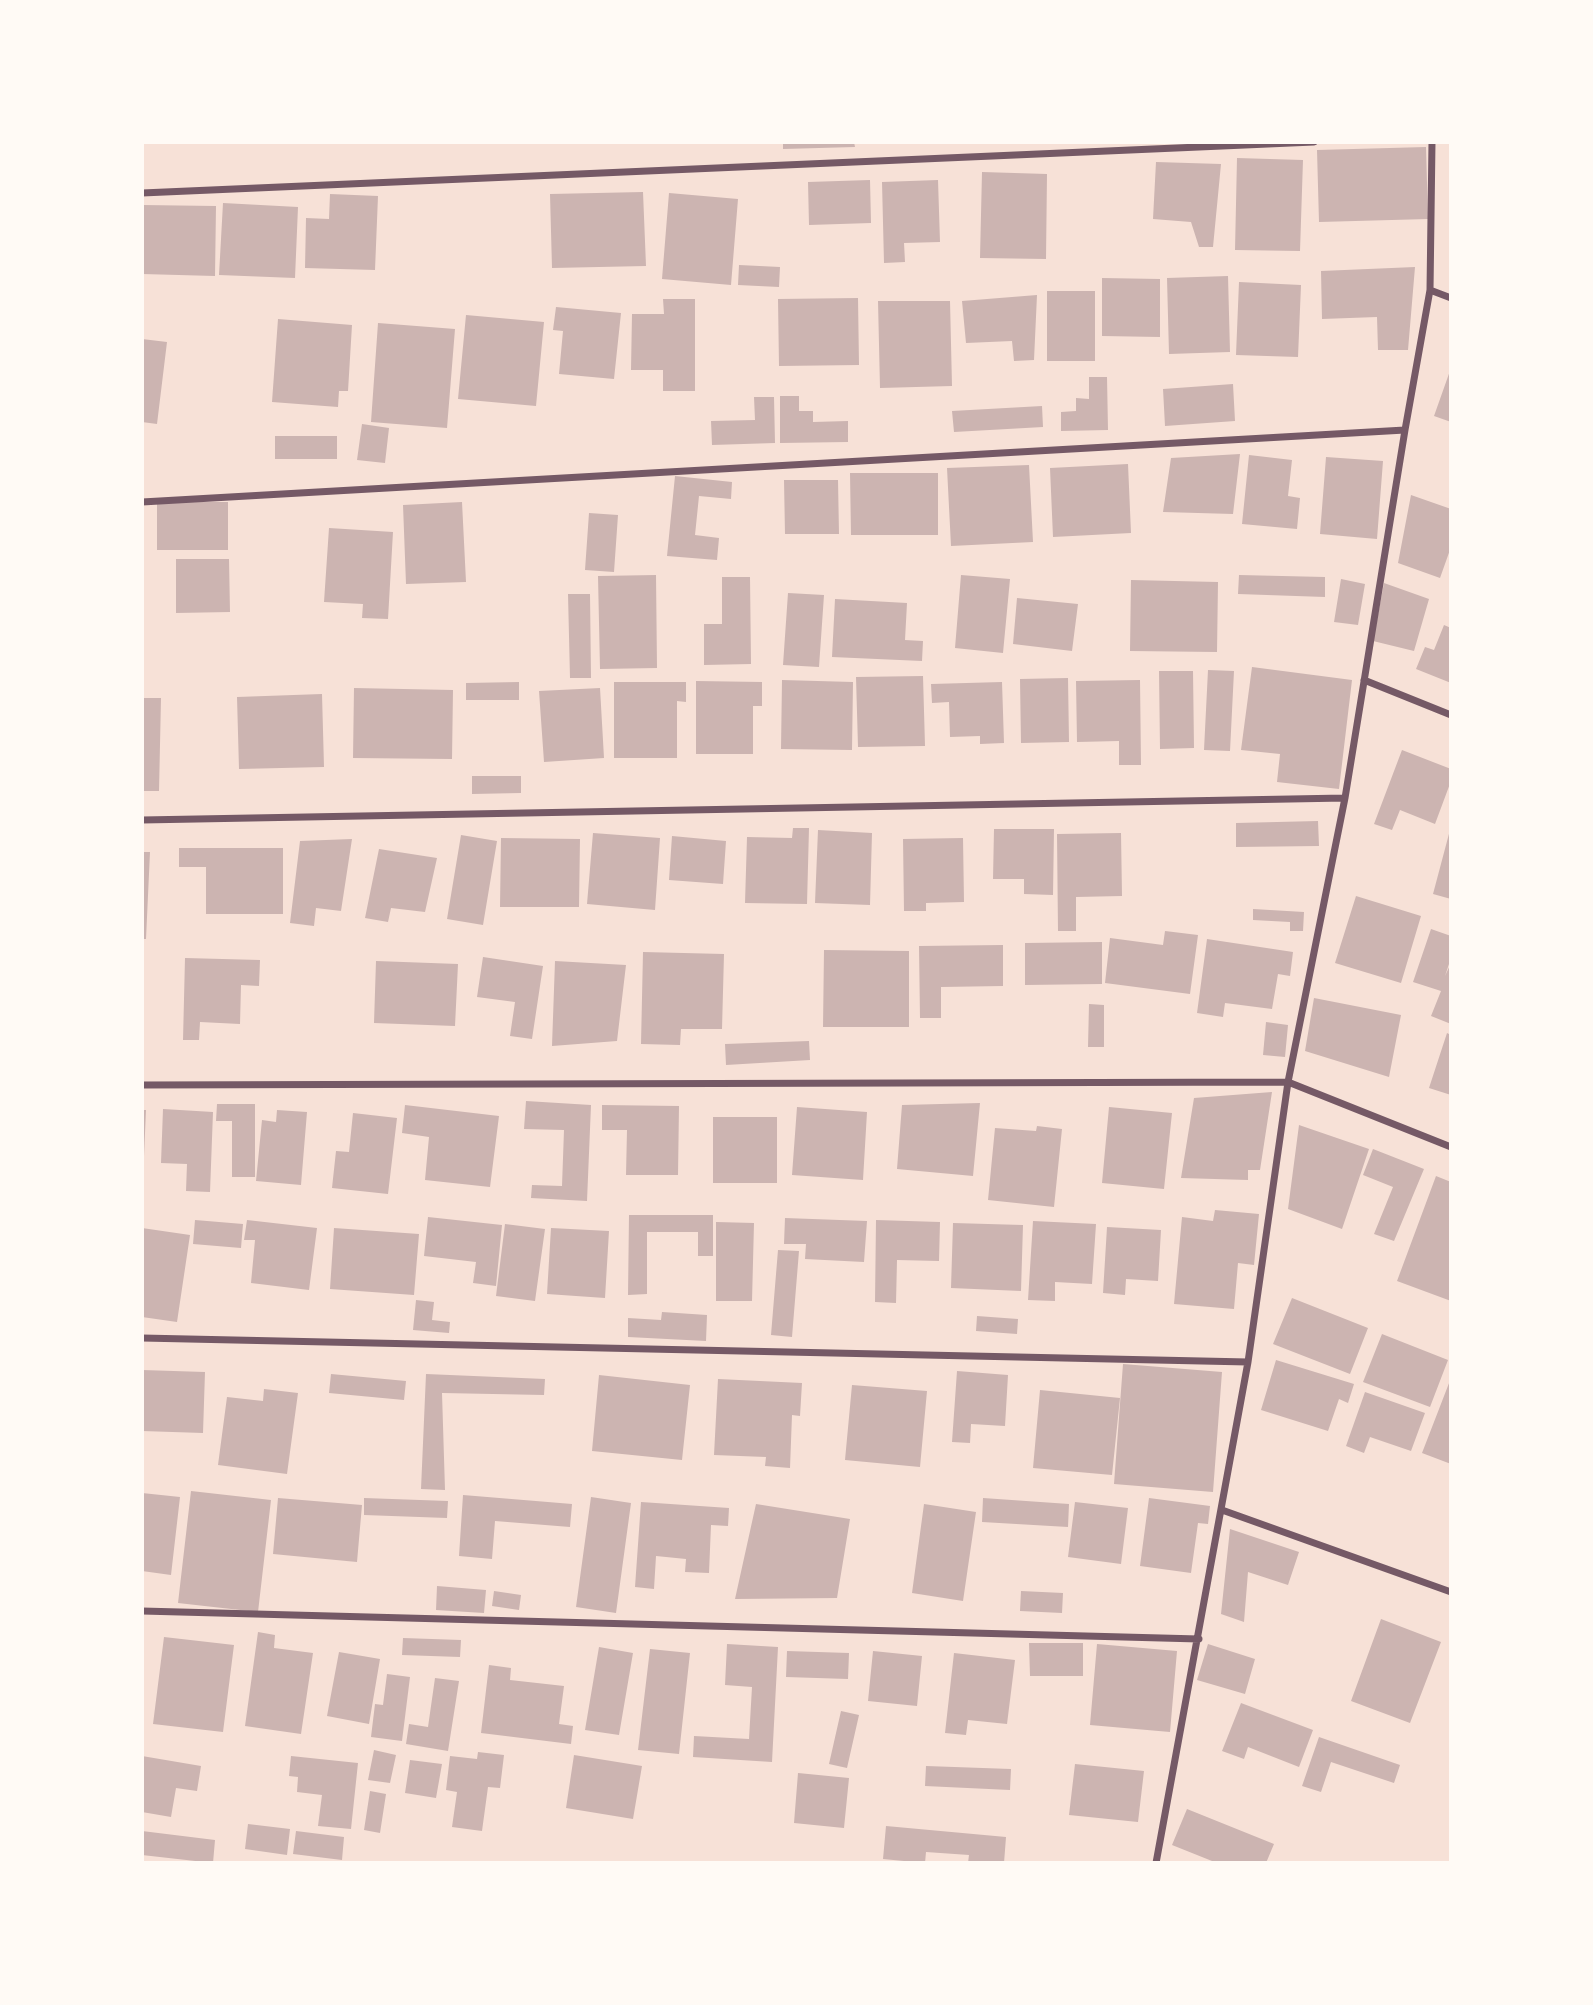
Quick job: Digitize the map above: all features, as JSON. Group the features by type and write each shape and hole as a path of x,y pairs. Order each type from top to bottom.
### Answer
{"street":[{"path":"142,193 1314,142"},
{"path":"1156,1863 1248,1362 1288,1083 1345,798 1430,290 1432,142"},
{"path":"1430,290 1451,298"},
{"path":"142,502 1405,430"},
{"path":"1364,680 1451,715"},
{"path":"142,820 1345,798"},
{"path":"142,1085 1288,1083 1451,1147"},
{"path":"142,1338 1248,1362"},
{"path":"1222,1510 1451,1592"},
{"path":"142,1611 1199,1639"}],"building":[{"path":"783,142 854,142 855,147 783,149"},
{"path":"1426,147 1428,219 1319,222 1317,150"},
{"path":"1237,158 1303,160 1300,251 1235,250"},
{"path":"1156,162 1221,164 1213,247 1199,247 1191,222 1153,219"},
{"path":"982,172 1047,174 1046,259 980,258"},
{"path":"870,180 871,223 809,225 808,182"},
{"path":"938,180 940,242 904,243 905,262 884,263 882,182"},
{"path":"643,192 646,266 552,268 550,194"},
{"path":"669,193 738,199 731,285 662,279"},
{"path":"330,194 378,196 375,270 305,268 306,218 329,219"},
{"path":"223,203 298,207 295,278 219,275"},
{"path":"142,205 216,206 215,276 142,274"},
{"path":"739,265 780,267 779,287 738,285"},
{"path":"1415,267 1408,350 1378,350 1377,317 1322,319 1321,271"},
{"path":"1228,276 1230,352 1169,354 1167,278"},
{"path":"1102,278 1160,279 1160,337 1102,336"},
{"path":"1239,282 1301,285 1298,357 1236,355"},
{"path":"1047,291 1095,291 1095,361 1047,361"},
{"path":"1037,295 1034,360 1014,361 1012,341 966,343 962,301"},
{"path":"858,298 859,365 779,366 778,299"},
{"path":"663,299 695,299 695,391 663,391 663,370 631,370 632,314 664,314"},
{"path":"878,301 950,301 952,386 880,388"},
{"path":"556,307 621,313 614,379 559,374 563,331 553,330"},
{"path":"466,315 544,322 536,406 458,399"},
{"path":"278,319 352,325 348,391 339,391 338,407 272,402"},
{"path":"378,323 455,329 447,428 371,422"},
{"path":"142,339 167,342 157,424 142,422"},
{"path":"1451,368 1451,422 1434,416"},
{"path":"1089,377 1107,377 1108,430 1061,431 1061,412 1076,411 1076,398 1089,399"},
{"path":"1233,384 1235,421 1165,426 1163,389"},
{"path":"780,396 799,396 799,411 813,411 813,422 848,421 848,442 780,443"},
{"path":"754,397 774,397 775,443 712,445 711,421 755,420"},
{"path":"1042,406 1043,427 954,432 952,411"},
{"path":"362,424 389,428 385,463 357,460"},
{"path":"275,436 337,436 337,459 275,459"},
{"path":"1240,454 1233,514 1163,512 1171,458"},
{"path":"1249,455 1292,460 1288,496 1300,498 1297,529 1242,524"},
{"path":"1326,457 1383,461 1377,539 1320,534"},
{"path":"1128,464 1131,533 1053,537 1050,468"},
{"path":"1029,465 1033,542 951,546 947,468"},
{"path":"850,473 938,473 938,535 851,535"},
{"path":"675,476 732,482 731,499 699,496 695,535 719,538 717,560 667,556"},
{"path":"784,480 838,480 839,534 785,534"},
{"path":"1411,495 1451,509 1451,547 1440,578 1398,563"},
{"path":"157,502 228,502 228,550 157,550"},
{"path":"462,502 466,582 406,584 403,505"},
{"path":"589,513 618,515 614,572 585,570"},
{"path":"329,528 393,532 388,619 362,618 363,604 324,602"},
{"path":"176,559 229,559 230,612 176,613"},
{"path":"656,575 657,668 600,669 598,576"},
{"path":"961,575 1010,579 1003,653 955,648"},
{"path":"1239,575 1325,577 1325,597 1238,594"},
{"path":"722,577 750,577 751,664 704,665 704,624 722,624"},
{"path":"1341,579 1365,584 1358,625 1334,622"},
{"path":"1131,580 1218,582 1217,652 1130,651"},
{"path":"1384,583 1429,599 1414,651 1373,641"},
{"path":"788,593 824,595 819,667 783,665"},
{"path":"568,594 590,594 591,678 570,678"},
{"path":"1017,598 1078,604 1072,651 1013,644"},
{"path":"835,599 907,603 905,640 923,641 922,661 832,657"},
{"path":"1444,625 1451,628 1451,683 1416,669 1425,647 1434,650"},
{"path":"1252,667 1352,680 1339,789 1277,782 1280,754 1241,750"},
{"path":"1208,670 1234,671 1230,751 1204,750"},
{"path":"1159,671 1193,671 1194,748 1160,749"},
{"path":"923,676 925,746 858,747 856,677"},
{"path":"1068,678 1069,742 1021,743 1020,679"},
{"path":"782,680 853,682 852,750 781,749"},
{"path":"1140,680 1141,765 1119,765 1119,741 1077,742 1076,681"},
{"path":"696,681 762,682 762,706 753,706 753,754 696,754"},
{"path":"519,682 519,700 466,700 466,683"},
{"path":"614,682 686,682 686,702 677,701 677,758 614,758"},
{"path":"1002,682 1004,743 980,744 980,736 950,737 949,702 932,703 931,684"},
{"path":"354,688 453,690 452,759 353,758"},
{"path":"600,688 604,758 544,762 539,691"},
{"path":"322,694 324,767 239,769 237,697"},
{"path":"142,698 161,698 159,791 142,791"},
{"path":"1402,750 1451,769 1451,781 1435,824 1400,810 1392,830 1374,824"},
{"path":"472,776 521,776 521,793 472,794"},
{"path":"1318,821 1319,846 1236,847 1236,823"},
{"path":"793,828 809,828 807,904 745,903 747,837 792,838"},
{"path":"994,829 1054,829 1053,895 1024,894 1024,879 993,879"},
{"path":"818,830 872,833 870,905 815,903"},
{"path":"1451,830 1451,899 1433,894"},
{"path":"593,833 660,838 655,910 587,904"},
{"path":"1121,833 1122,896 1076,897 1076,931 1058,931 1057,834"},
{"path":"461,835 497,841 483,925 447,919"},
{"path":"672,836 726,841 723,884 669,880"},
{"path":"501,838 580,839 579,907 500,907"},
{"path":"963,838 964,902 926,903 926,911 904,911 903,839"},
{"path":"352,839 341,911 316,908 314,926 290,923 300,841"},
{"path":"179,848 283,848 283,914 206,914 206,867 179,867"},
{"path":"379,849 437,858 425,912 391,908 388,922 365,918"},
{"path":"142,852 150,852 146,939 142,939"},
{"path":"1356,896 1421,916 1401,983 1335,963"},
{"path":"1253,909 1304,912 1303,931 1290,931 1290,922 1253,920"},
{"path":"1431,929 1451,936 1451,958 1445,976 1451,963 1451,1024 1431,1016 1441,991 1413,982"},
{"path":"1165,931 1198,935 1190,994 1105,983 1110,938 1163,945"},
{"path":"1207,939 1293,952 1290,976 1278,974 1272,1009 1225,1003 1223,1017 1197,1013"},
{"path":"1102,942 1102,984 1025,985 1025,943"},
{"path":"1003,945 1003,986 941,987 941,1018 920,1018 919,946"},
{"path":"824,950 909,951 909,1027 823,1027"},
{"path":"643,952 724,954 722,1029 681,1029 680,1045 641,1044"},
{"path":"483,957 543,966 532,1039 510,1036 515,1002 477,997"},
{"path":"185,958 260,960 259,986 241,985 240,1024 200,1022 199,1040 183,1040"},
{"path":"376,961 458,964 455,1026 374,1023"},
{"path":"555,961 626,965 617,1041 552,1046"},
{"path":"1314,998 1401,1015 1389,1077 1305,1051"},
{"path":"1089,1004 1104,1005 1104,1047 1088,1047"},
{"path":"1266,1022 1288,1025 1285,1057 1263,1055"},
{"path":"1447,1033 1451,1035 1451,1095 1429,1088"},
{"path":"809,1041 810,1060 726,1065 725,1044"},
{"path":"1272,1092 1260,1170 1248,1170 1248,1180 1181,1178 1194,1098"},
{"path":"526,1101 591,1105 587,1201 531,1198 532,1185 562,1186 564,1130 524,1129"},
{"path":"980,1103 973,1176 897,1169 902,1105"},
{"path":"217,1104 255,1104 255,1177 232,1177 232,1121 216,1121"},
{"path":"405,1105 499,1116 490,1187 425,1180 429,1137 402,1133"},
{"path":"602,1105 679,1106 678,1175 626,1175 627,1130 602,1130"},
{"path":"797,1107 867,1112 863,1180 792,1175"},
{"path":"1109,1107 1172,1113 1164,1189 1102,1183"},
{"path":"163,1109 213,1112 210,1192 186,1191 187,1164 161,1163"},
{"path":"142,1110 146,1110 144,1156 142,1156"},
{"path":"277,1110 307,1112 301,1185 256,1181 262,1120 276,1122"},
{"path":"353,1113 397,1118 388,1194 332,1188 336,1151 349,1152"},
{"path":"713,1117 777,1117 777,1183 713,1183"},
{"path":"1299,1125 1369,1149 1342,1229 1288,1209"},
{"path":"1037,1126 1062,1129 1054,1207 988,1200 995,1128 1036,1131"},
{"path":"1373,1149 1424,1169 1394,1241 1374,1234 1393,1187 1363,1175"},
{"path":"1436,1176 1451,1182 1451,1301 1397,1281"},
{"path":"1215,1210 1259,1214 1254,1265 1238,1263 1234,1309 1174,1304 1182,1217 1213,1221"},
{"path":"629,1215 713,1215 713,1256 698,1256 698,1232 647,1232 647,1294 628,1295"},
{"path":"428,1217 502,1225 496,1286 473,1283 476,1262 424,1256"},
{"path":"785,1218 867,1221 864,1262 805,1259 806,1244 784,1244"},
{"path":"195,1220 243,1224 241,1248 193,1244"},
{"path":"247,1220 317,1228 309,1290 251,1283 255,1240 244,1240"},
{"path":"876,1220 940,1222 939,1261 897,1260 896,1303 875,1302"},
{"path":"1033,1221 1096,1224 1092,1284 1055,1282 1055,1301 1028,1300"},
{"path":"716,1222 754,1223 752,1301 716,1301"},
{"path":"953,1223 1023,1225 1021,1291 951,1288"},
{"path":"505,1224 545,1229 535,1301 496,1296"},
{"path":"1107,1227 1161,1230 1158,1281 1126,1279 1125,1295 1103,1293"},
{"path":"142,1228 190,1235 177,1322 142,1317"},
{"path":"334,1228 419,1234 414,1295 330,1289"},
{"path":"551,1228 609,1231 605,1298 547,1294"},
{"path":"778,1250 799,1251 792,1337 771,1335"},
{"path":"1292,1298 1368,1328 1350,1374 1273,1344"},
{"path":"416,1300 434,1302 432,1320 450,1322 449,1333 413,1330"},
{"path":"662,1312 707,1315 706,1341 628,1337 628,1318 661,1320"},
{"path":"977,1316 1018,1319 1017,1334 976,1331"},
{"path":"1382,1334 1448,1360 1430,1407 1363,1382"},
{"path":"1276,1360 1354,1384 1348,1403 1339,1399 1328,1431 1261,1410"},
{"path":"1123,1364 1222,1372 1213,1492 1114,1484"},
{"path":"142,1370 205,1372 203,1433 142,1431"},
{"path":"957,1371 1008,1375 1005,1426 971,1424 970,1443 952,1442"},
{"path":"331,1374 406,1381 404,1400 329,1393"},
{"path":"426,1374 545,1379 544,1395 442,1393 445,1490 421,1489"},
{"path":"599,1375 690,1385 682,1460 592,1451"},
{"path":"1451,1378 1451,1464 1422,1453"},
{"path":"718,1379 802,1383 800,1416 792,1415 790,1468 765,1466 766,1457 714,1455"},
{"path":"852,1385 927,1391 920,1467 845,1460"},
{"path":"264,1389 298,1393 287,1474 218,1465 227,1397 263,1401"},
{"path":"1040,1390 1120,1398 1112,1475 1033,1468"},
{"path":"1365,1392 1425,1413 1411,1451 1370,1437 1364,1453 1346,1446"},
{"path":"191,1491 271,1500 258,1612 178,1603"},
{"path":"142,1493 180,1497 171,1575 142,1571"},
{"path":"463,1495 572,1504 570,1527 495,1521 492,1559 459,1556"},
{"path":"591,1497 631,1503 616,1613 576,1607"},
{"path":"278,1498 362,1505 357,1562 273,1554"},
{"path":"364,1498 448,1501 447,1518 364,1515"},
{"path":"983,1498 1069,1504 1068,1527 982,1522"},
{"path":"1149,1498 1210,1506 1208,1524 1198,1523 1191,1573 1140,1566"},
{"path":"641,1502 729,1508 728,1526 711,1525 709,1573 685,1572 686,1559 656,1556 654,1589 635,1587"},
{"path":"1075,1502 1128,1508 1121,1564 1068,1557"},
{"path":"756,1504 850,1519 837,1598 735,1599"},
{"path":"924,1504 976,1512 963,1601 912,1593"},
{"path":"1230,1529 1299,1552 1288,1585 1248,1572 1244,1622 1221,1614"},
{"path":"437,1586 486,1590 484,1613 436,1610"},
{"path":"494,1591 521,1595 519,1610 492,1606"},
{"path":"1021,1591 1063,1593 1062,1613 1020,1611"},
{"path":"1381,1619 1441,1642 1410,1723 1351,1701"},
{"path":"258,1632 275,1635 274,1648 313,1653 301,1734 245,1726"},
{"path":"164,1637 234,1645 223,1732 153,1724"},
{"path":"403,1638 461,1640 460,1657 402,1655"},
{"path":"1029,1643 1083,1643 1083,1676 1030,1676"},
{"path":"727,1644 778,1647 772,1762 693,1757 694,1736 749,1739 752,1687 725,1685"},
{"path":"1097,1644 1177,1651 1170,1732 1090,1725"},
{"path":"1208,1644 1255,1659 1245,1694 1197,1680"},
{"path":"599,1647 633,1653 619,1735 585,1730"},
{"path":"650,1649 690,1653 679,1754 638,1750"},
{"path":"787,1651 849,1653 848,1679 786,1677"},
{"path":"873,1651 922,1656 917,1706 868,1701"},
{"path":"339,1652 380,1659 369,1724 327,1716"},
{"path":"954,1653 1015,1660 1007,1724 968,1720 966,1735 945,1733"},
{"path":"489,1665 511,1668 510,1680 564,1686 559,1724 573,1726 571,1744 481,1733"},
{"path":"387,1674 410,1677 402,1741 371,1737 375,1704 383,1705"},
{"path":"435,1678 459,1681 448,1751 406,1744 409,1724 428,1727"},
{"path":"1241,1703 1313,1730 1299,1767 1248,1747 1244,1759 1222,1751"},
{"path":"841,1711 859,1715 847,1768 829,1764"},
{"path":"1319,1737 1400,1765 1394,1783 1331,1762 1321,1792 1302,1786"},
{"path":"374,1750 396,1755 390,1783 368,1780"},
{"path":"478,1752 504,1755 500,1788 488,1787 482,1831 452,1827 457,1792 446,1790 450,1756 477,1759"},
{"path":"574,1755 642,1766 633,1819 566,1808"},
{"path":"142,1756 201,1766 197,1791 176,1788 171,1817 142,1812"},
{"path":"291,1756 358,1763 351,1829 318,1826 322,1795 297,1792 298,1777 289,1776"},
{"path":"410,1760 442,1764 436,1798 405,1793"},
{"path":"1075,1764 1144,1771 1138,1822 1069,1815"},
{"path":"926,1766 1011,1769 1010,1790 925,1786"},
{"path":"798,1773 849,1778 844,1828 794,1823"},
{"path":"370,1791 386,1794 380,1833 364,1830"},
{"path":"1187,1809 1274,1844 1266,1863 1217,1863 1172,1845"},
{"path":"248,1824 290,1829 287,1855 245,1849"},
{"path":"886,1826 1006,1837 1004,1863 968,1863 969,1855 926,1852 925,1863 883,1859"},
{"path":"142,1831 215,1840 213,1863 142,1855"},
{"path":"296,1831 344,1837 342,1860 293,1854"}]}
